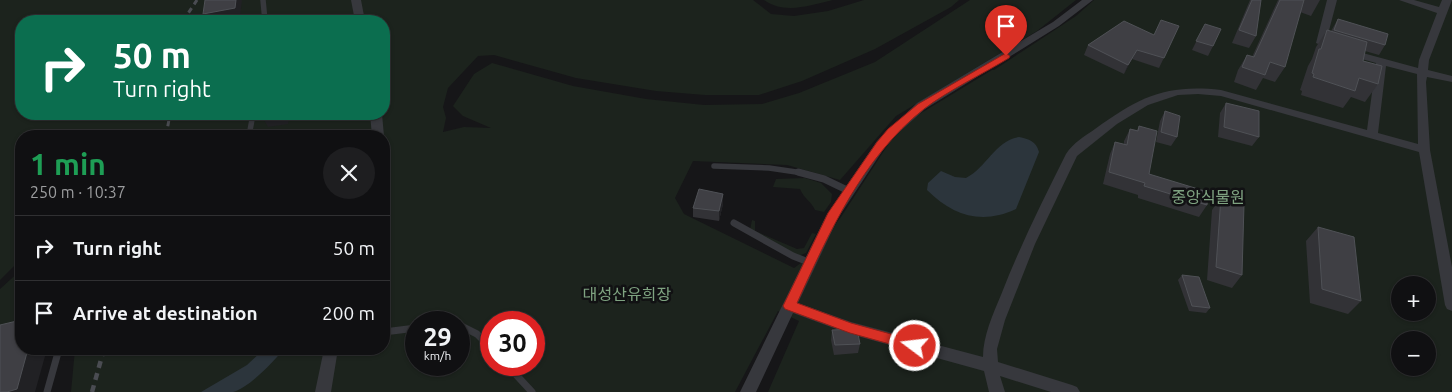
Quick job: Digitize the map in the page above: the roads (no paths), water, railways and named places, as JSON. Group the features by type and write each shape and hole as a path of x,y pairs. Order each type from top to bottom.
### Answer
{"street":[{"path":"356,0 359,15"},
{"path":"748,392 832,216 881,144 904,120 921,106 1056,24 1088,0"},
{"path":"1332,0 1321,43 1381,62 1452,79"},
{"path":"1404,0 1442,12"},
{"path":"1448,0 1424,60 1422,72 1424,150 1452,304"},
{"path":"1372,135 1381,62"},
{"path":"997,392 990,366 990,350 998,320 1028,244 1072,154 1080,146 1135,106 1168,92 1201,89 1424,150"},
{"path":"790,306 850,328 990,366 1072,392"},
{"path":"323,392 330,355"}],"lane":[{"path":"263,0 264,15"},
{"path":"714,166 797,172 824,179 849,191"},
{"path":"734,223 793,256 811,263"},
{"path":"470,328 480,336"},
{"path":"390,331 405,329"},
{"path":"48,392 57,355"},
{"path":"517,376 532,392"}],"railway":[{"path":"187,15 197,0"},
{"path":"167,130 169,120"},
{"path":"92,392 102,355"}],"park label":[{"name":"중앙식물원","path":"1208,197"},
{"name":"대성산유희장","path":"627,294"}]}
